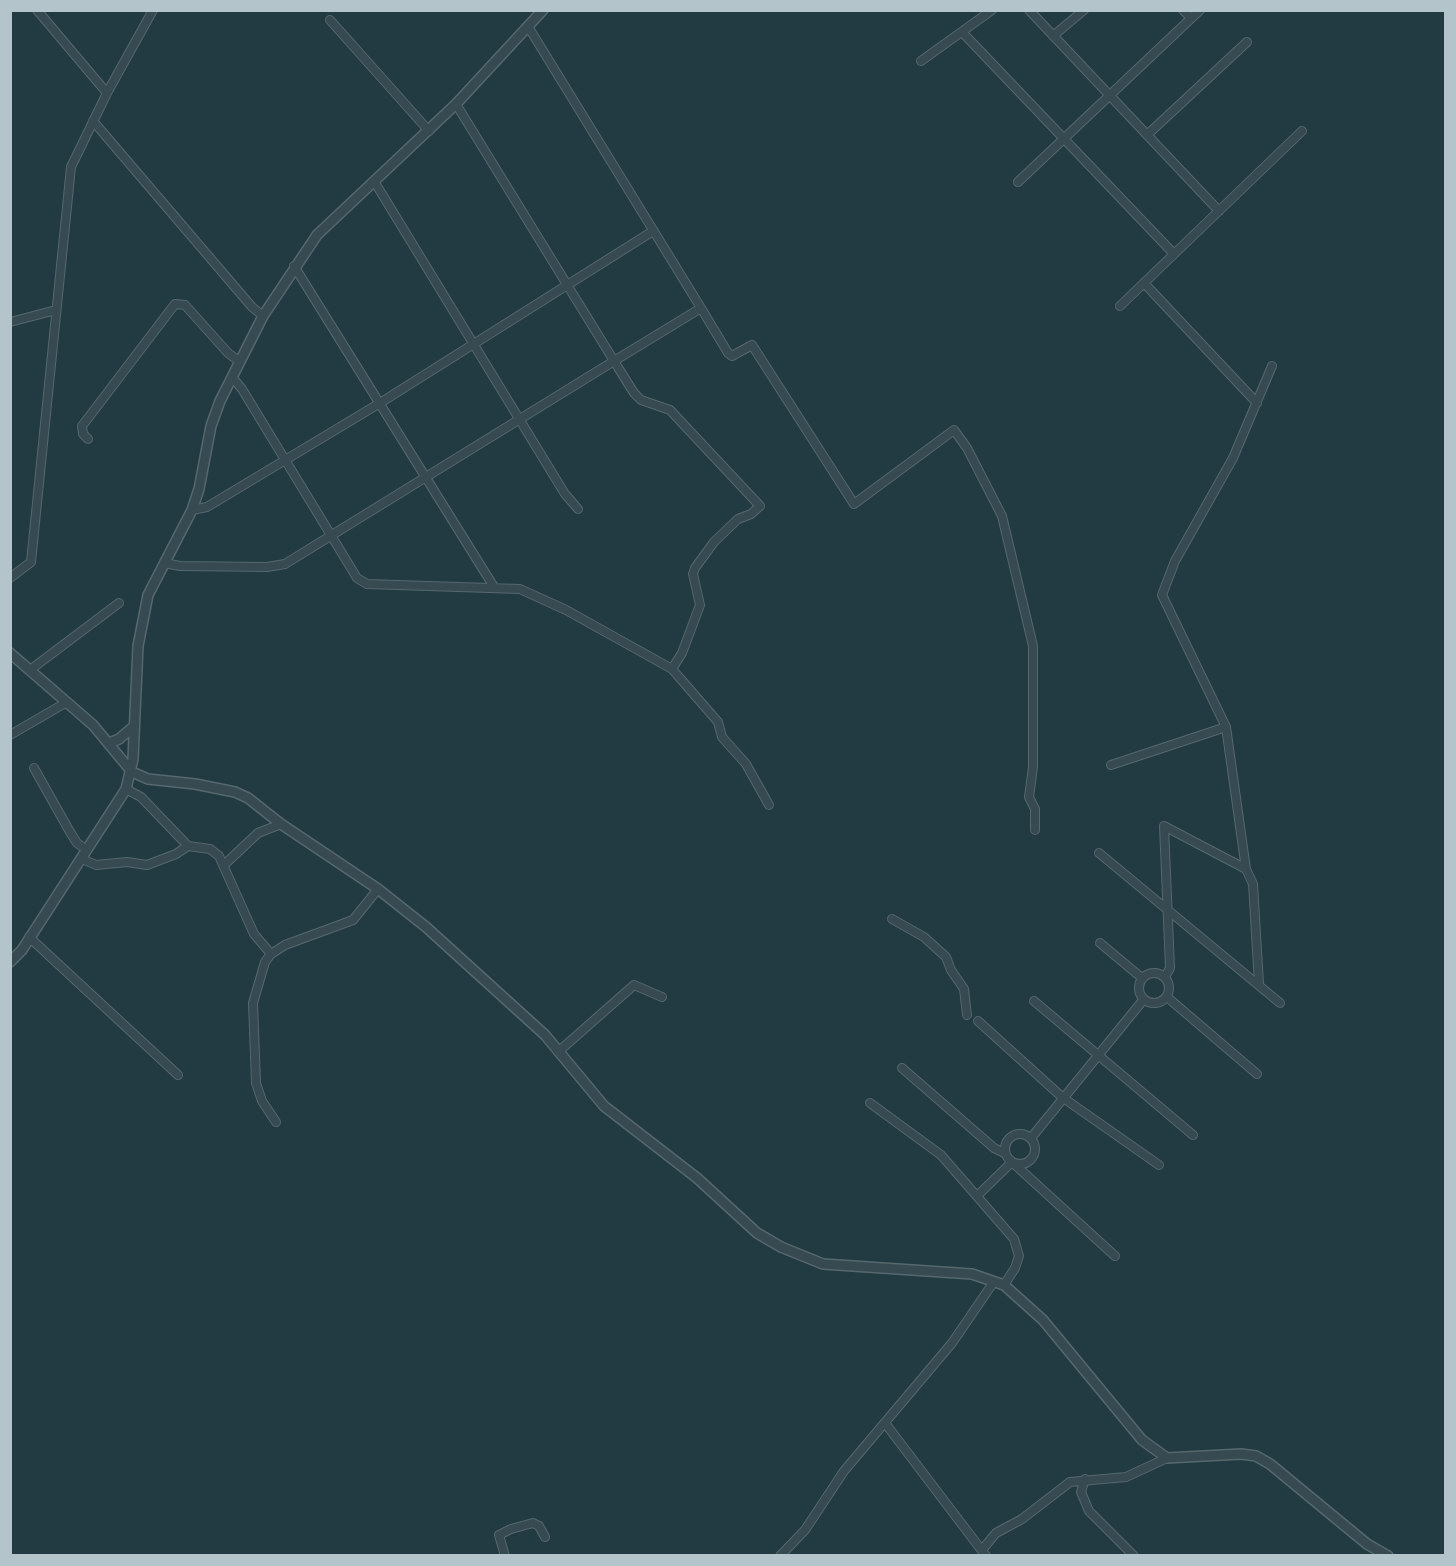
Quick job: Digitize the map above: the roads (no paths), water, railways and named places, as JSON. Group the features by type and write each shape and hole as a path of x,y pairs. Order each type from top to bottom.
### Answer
{"street":[{"path":"37,10 107,93"},
{"path":"10,578 31,562 71,167 107,93 153,10"},
{"path":"10,962 82,859 126,789 132,772 132,728 143,618 148,595 178,541 192,510 199,489 211,426 232,377 263,316 294,266 317,235 429,131 529,28 543,10"},
{"path":"921,61 992,10"},
{"path":"1029,10 1219,211"},
{"path":"1053,36 1084,10"},
{"path":"1184,10 1191,18"},
{"path":"1018,182 1200,10"},
{"path":"330,20 429,131"},
{"path":"529,28 728,353 732,356 752,345 854,504 954,430 967,448 1002,516 1033,646 1033,767 1029,797 1035,809 1035,830"},
{"path":"962,32 1174,254"},
{"path":"1147,135 1247,42"},
{"path":"456,104 634,393 642,400 670,410 760,506 751,514 738,519 714,542 695,568 693,574 700,605 682,653 672,669"},
{"path":"93,122 252,307 263,316"},
{"path":"1120,306 1302,131"},
{"path":"374,181 565,494 578,509"},
{"path":"192,510 207,507 284,461 654,231"},
{"path":"294,266 494,587"},
{"path":"1144,283 1257,403"},
{"path":"87,439 83,434 82,426 175,304 185,305 240,362"},
{"path":"164,563 191,566 267,567 285,564 701,308"},
{"path":"10,321 57,310"},
{"path":"1259,983 1253,884 1246,869 1226,727 1162,595 1175,561 1233,458 1272,366"},
{"path":"232,377 242,389 357,578 367,584 520,589 566,610 672,669 718,722 722,737 746,764 769,805"},
{"path":"30,670 119,603"},
{"path":"10,654 67,702 109,743 132,772 148,779 195,784 235,792 248,798 281,824 378,889 426,927 545,1035 604,1106 698,1178 757,1233 781,1247 823,1264 972,1274 1004,1285 1043,1320 1142,1440 1167,1458"},
{"path":"10,735 67,702"},
{"path":"1110,765 1226,727"},
{"path":"109,743 124,736 132,728"},
{"path":"34,768 77,843 87,850"},
{"path":"126,789 141,797 188,846 210,849 219,856 254,934 271,954"},
{"path":"224,865 258,833 281,824"},
{"path":"1165,977 1170,968 1164,826 1246,869"},
{"path":"82,859 96,865 127,862 147,865 176,854 188,846"},
{"path":"1099,853 1168,907 1280,1003"},
{"path":"276,1122 262,1101 256,1083 253,1015 258,980 271,954 303,937 353,920 378,889"},
{"path":"892,919 924,936 946,957 964,989 967,1015"},
{"path":"29,937 178,1075"},
{"path":"1100,943 1142,978"},
{"path":"1142,978 1156,973 1165,977 1169,986 1167,997"},
{"path":"1142,978 1139,988 1144,999 1156,1003 1167,997"},
{"path":"558,1052 634,985 662,996"},
{"path":"1167,997 1257,1074"},
{"path":"1031,1138 1062,1097 1144,999"},
{"path":"1034,1000 1193,1135"},
{"path":"978,1021 1062,1097 1160,1165"},
{"path":"902,1068 994,1148 1006,1154 1115,1256"},
{"path":"870,1103 941,1155 1018,1246 1015,1268 1004,1285"},
{"path":"977,1196 1012,1162 1027,1163 1034,1156 1035,1147 1031,1138 1022,1133 1012,1136 1005,1144 1006,1154"},
{"path":"780,1556 805,1530 844,1471 952,1343 993,1283"},
{"path":"885,1424 984,1553 996,1533 1023,1519 1070,1482 1085,1479 1126,1478 1167,1458 1241,1454 1256,1456 1270,1464 1367,1544 1388,1556"},
{"path":"1085,1479 1081,1492 1089,1511 1134,1556"},
{"path":"505,1556 499,1535 511,1529 533,1523 539,1526 544,1537"}]}
